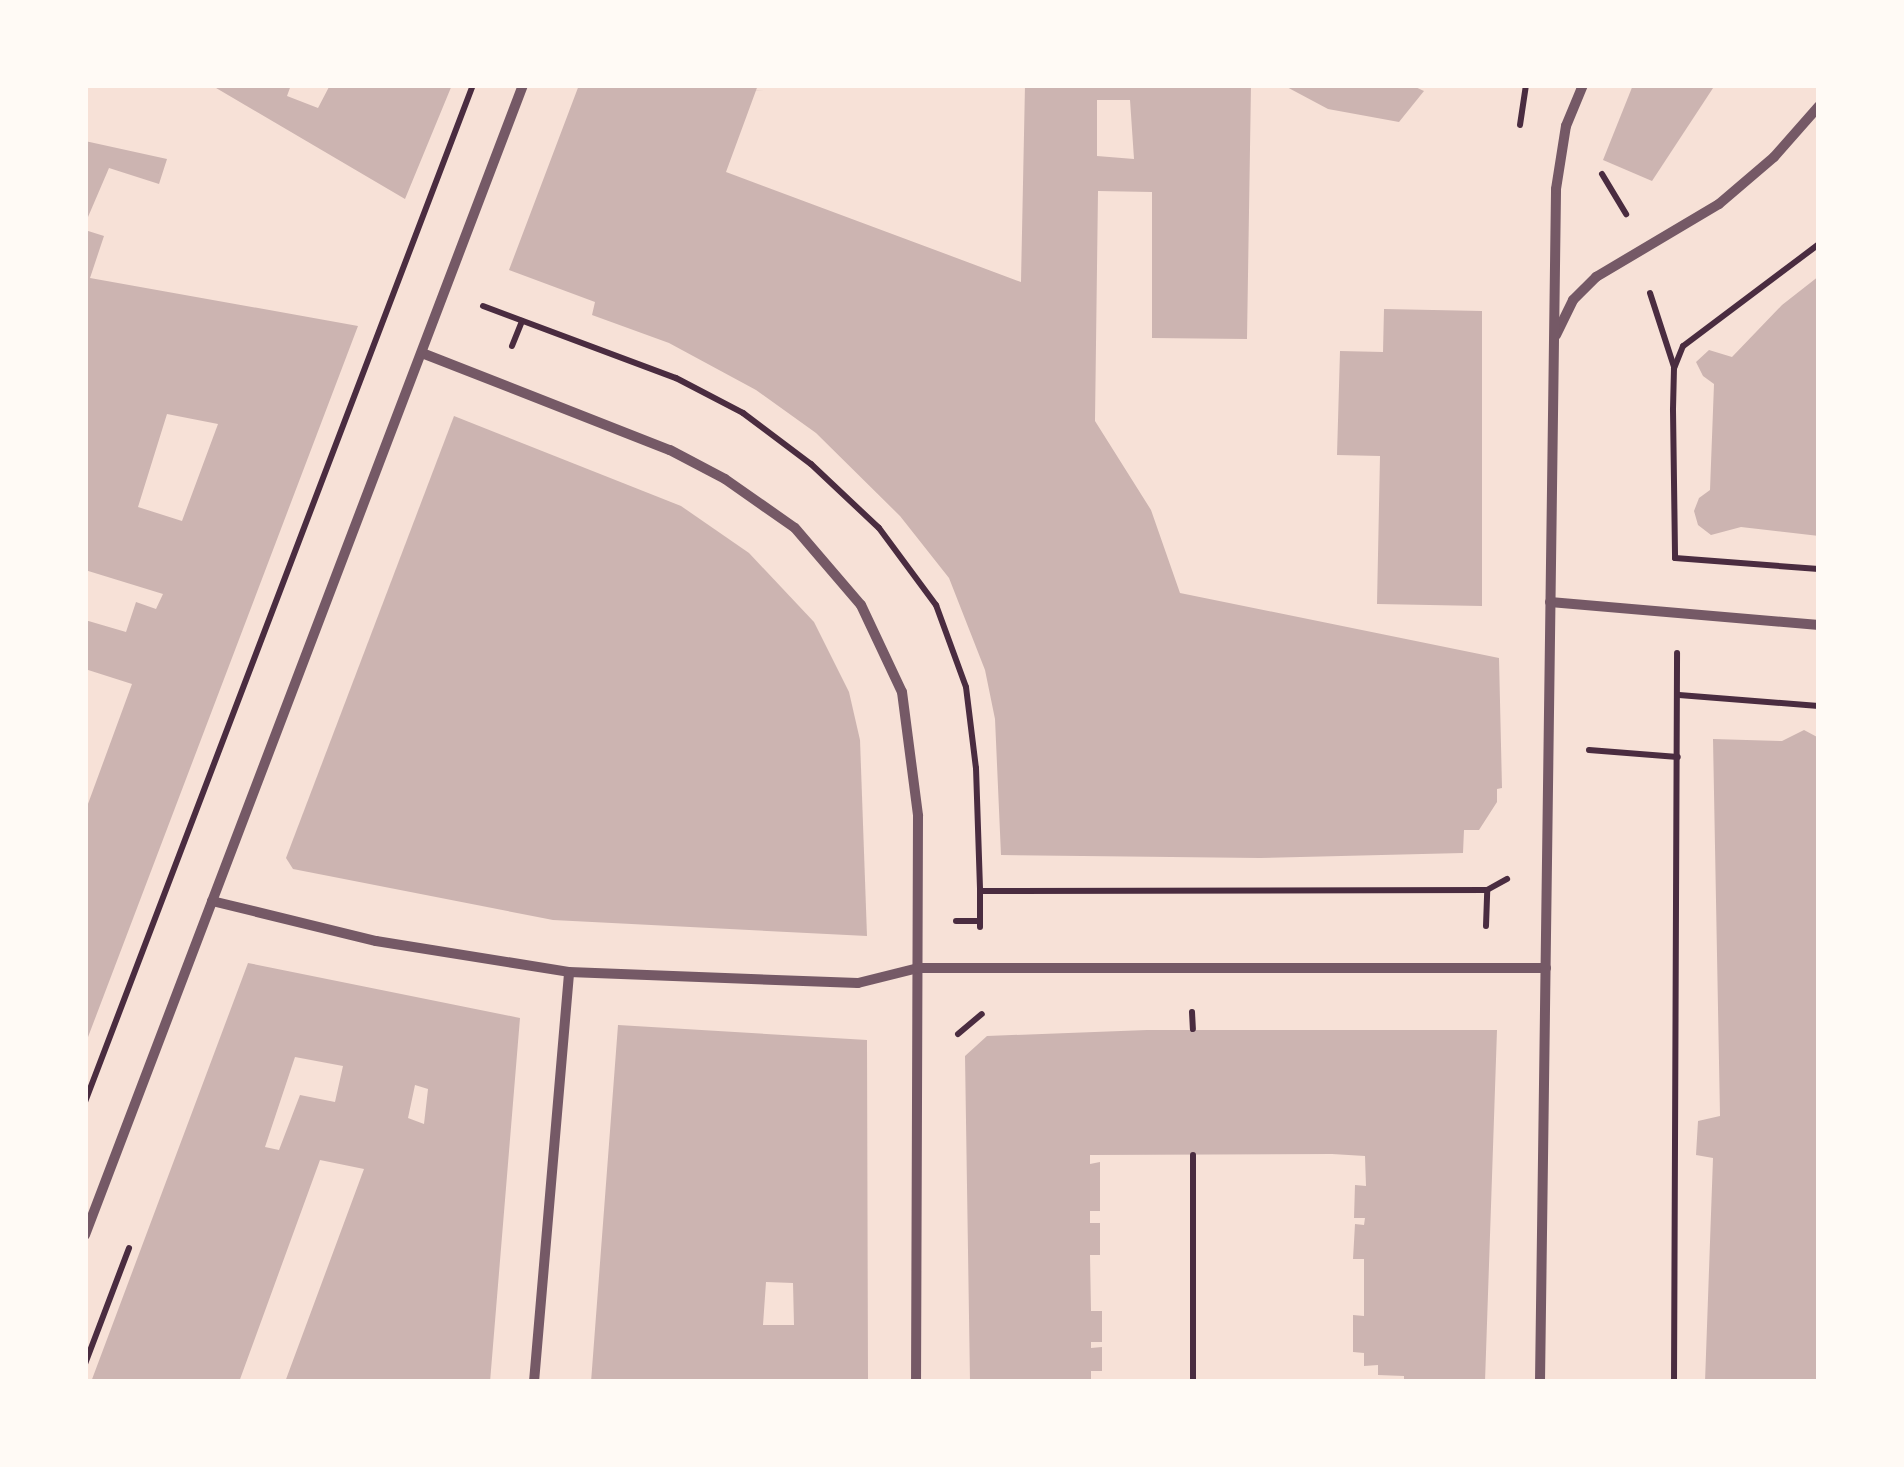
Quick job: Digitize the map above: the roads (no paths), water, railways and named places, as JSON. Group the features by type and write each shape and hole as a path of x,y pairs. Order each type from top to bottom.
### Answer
{"street":[{"path":"85,1236 523,85"},
{"path":"1540,1382 1556,189 1566,126 1583,85"},
{"path":"1554,340 1573,300 1596,277 1719,204 1774,157 1819,106"},
{"path":"422,353 670,450 724,479 795,528 861,606 902,692 918,816 916,1382"},
{"path":"1550,602 1819,625"},
{"path":"212,901 376,941 569,972 858,983 918,968 1546,968"},
{"path":"534,1382 569,972"}]}
